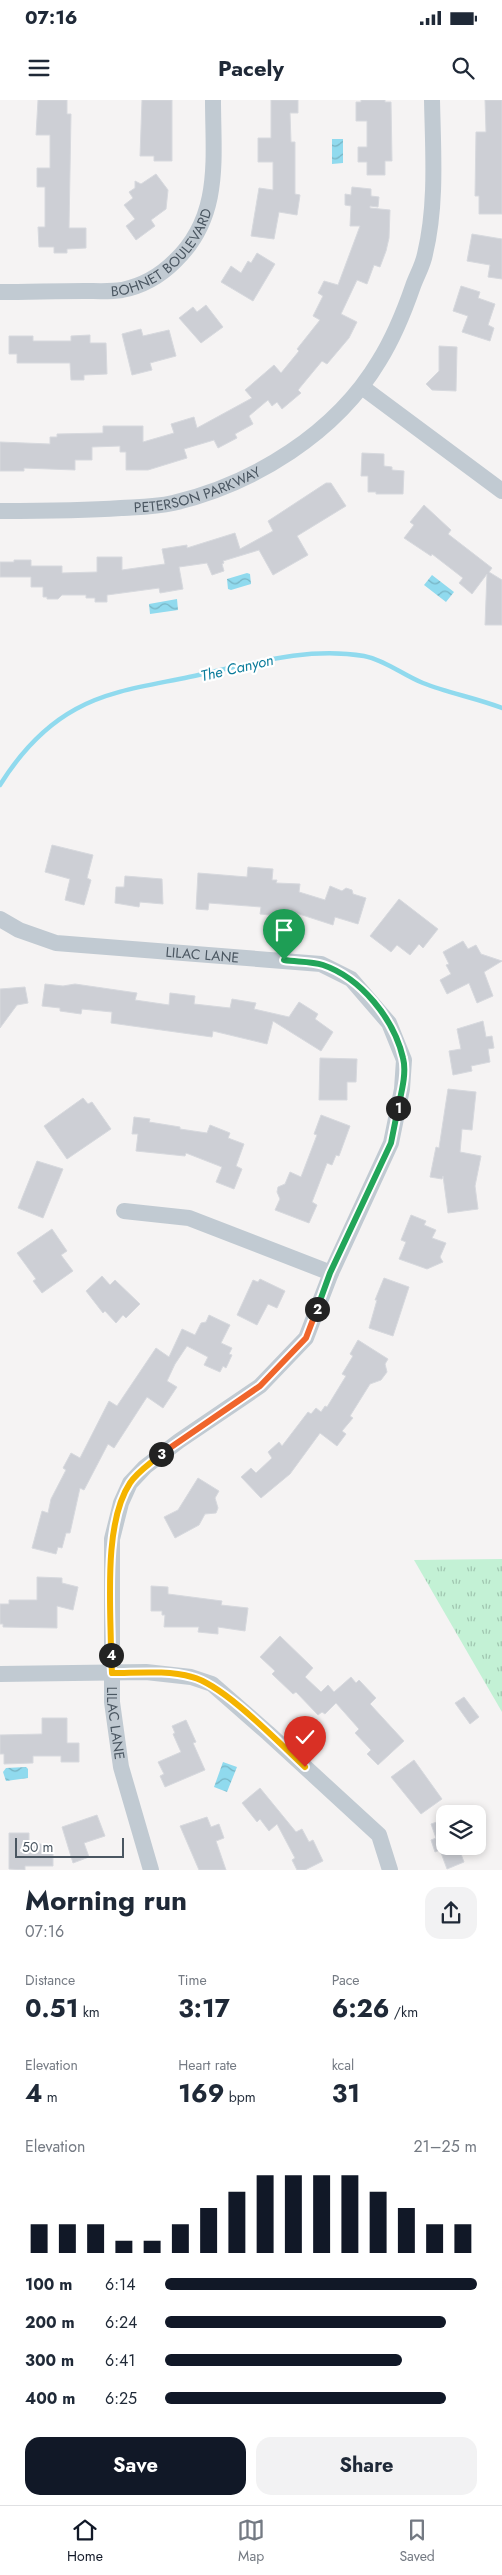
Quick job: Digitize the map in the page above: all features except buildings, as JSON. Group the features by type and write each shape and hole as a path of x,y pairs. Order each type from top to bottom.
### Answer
{"street":[{"name":"BOHNET BOULEVARD","path":"0,292 122,290 147,281 166,270 184,252 198,232 207,213 212,188 213,100"},
{"name":"PETERSON PARKWAY","path":"0,511 140,507 171,503 210,492 259,470 298,446 337,414 362,387 392,338 425,255 433,196 432,100"},
{"path":"362,387 502,491"},
{"name":"LILAC LANE","path":"0,919 18,930 56,943 321,964 351,979 373,1002 388,1023 404,1060 402,1089 391,1143 330,1273 306,1338 260,1386 172,1446 146,1467 130,1483 121,1503 112,1539 112,1702 121,1767 151,1870"},
{"path":"124,1211 188,1218 330,1273"},
{"path":"0,1674 146,1672 191,1676 212,1684 379,1835 390,1870"}],"green space":[{"path":"502,1559 502,1712 414,1560"}],"water":[{"path":"332,139 343,139 343,163 332,164"},
{"path":"247,573 250,574 251,584 231,590 228,589 227,579"},
{"path":"432,575 454,592 446,602 424,585"},
{"path":"177,599 178,610 150,614 149,604"},
{"path":"223,1762 237,1767 227,1792 214,1787"},
{"path":"26,1767 28,1769 28,1778 6,1781 3,1772 6,1768"}],"waterway":[{"name":"The Canyon","path":"0,785 33,742 64,716 89,702 131,689 276,658 320,653 364,656 387,664 423,683 502,708"}],"route":[{"path":"284,960 321,964 351,979 373,1002 388,1023 404,1060 402,1089 391,1143 358,1218 330,1273 306,1338 260,1386 179,1441 146,1467 130,1483 121,1503 112,1539 112,1673 146,1672 191,1676 212,1684 305,1767"}]}
